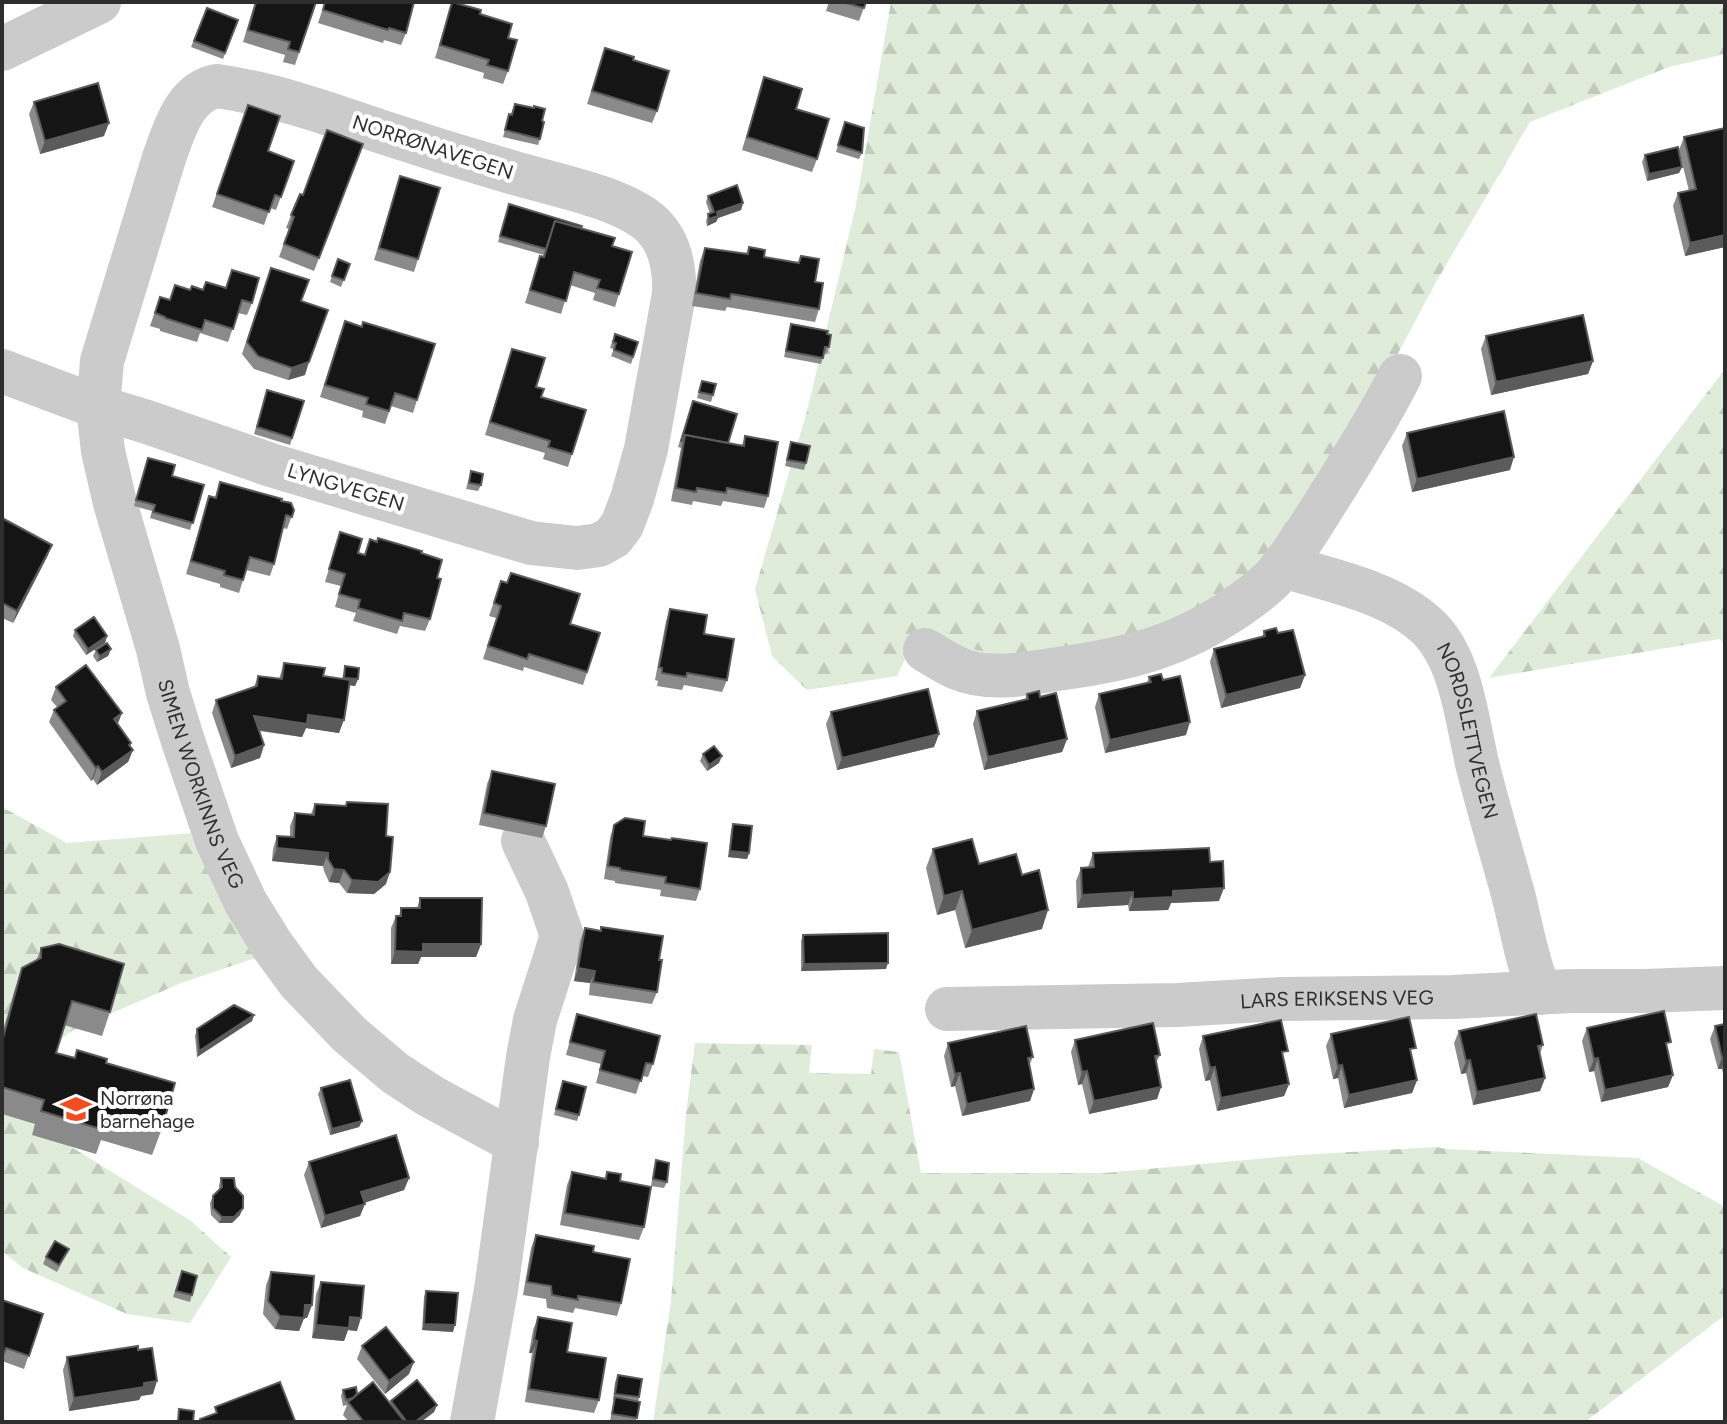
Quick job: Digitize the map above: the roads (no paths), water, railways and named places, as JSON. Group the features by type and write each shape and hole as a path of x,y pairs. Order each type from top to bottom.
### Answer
{"street":[{"path":"2,49 99,2"},
{"name":"NORRØNAVEGEN","path":"98,407 102,361 164,158 185,109 207,88 217,86 303,104 626,208 649,222 664,240 675,278 674,294 646,449 628,512 613,537 599,545"},
{"path":"2,371 98,407"},
{"path":"925,650 958,668 984,675 1032,673 1125,657 1191,636 1248,600 1283,566 1319,515 1400,376"},
{"name":"LYNGVEGEN","path":"98,407 271,465 531,543 577,548 599,545"},
{"name":"SIMEN WORKINNS VEG","path":"98,407 103,451 115,503 179,729 217,841 246,903 299,982 350,1035 395,1073 430,1096 517,1143"},
{"name":"NORDSLETTVEGEN","path":"1283,566 1389,601 1429,627 1442,644 1455,673 1530,967 1540,993"},
{"path":"472,1422 496,1290 535,1020 562,936 547,892 523,841"},
{"name":"LARS ERIKSENS VEG","path":"947,1009 1725,988"}],"place":[{"name":"Norrøna barnehage","path":"76,1109"}]}
